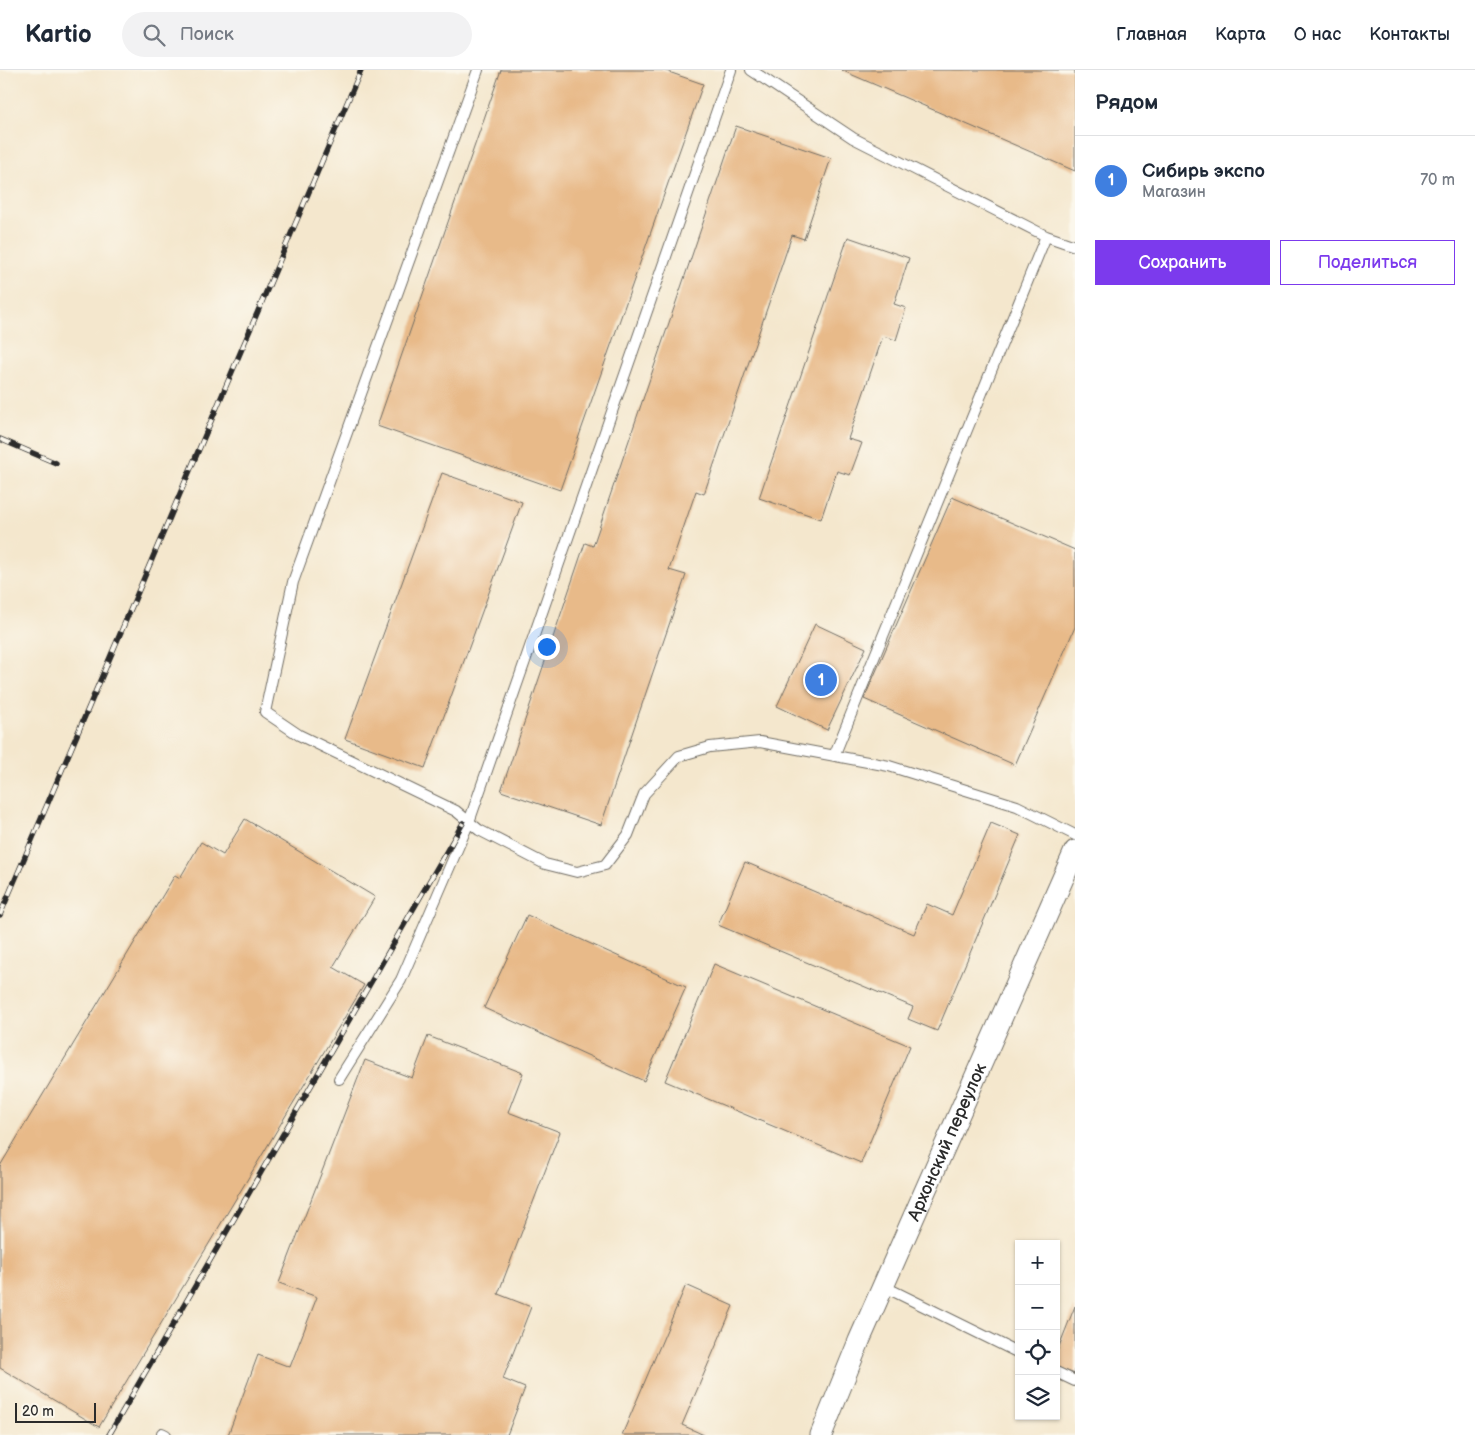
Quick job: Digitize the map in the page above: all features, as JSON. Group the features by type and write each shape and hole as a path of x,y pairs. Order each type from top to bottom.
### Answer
{"street":[{"name":"Архонский переулок","path":"820,1435 883,1286 1075,851"}],"lane":[{"path":"478,70 293,582 265,712 299,734 456,811 479,830 545,864 577,872 605,865 628,835 644,794 679,756 710,748 760,742 889,766 1016,806 1075,835"},
{"path":"339,1080 401,980 469,822 730,70"},
{"path":"751,70 853,138 1046,236 1075,246"},
{"path":"834,756 1046,236"},
{"path":"883,1286 1015,1352"},
{"path":"1060,1374 1075,1381"}],"building":[{"path":"501,70 663,70 703,84 560,490 377,426"},
{"path":"841,70 1075,70 1075,171"},
{"path":"736,126 831,158 804,239 792,235 704,494 696,491 669,570 686,575 601,825 501,791 585,543 593,546"},
{"path":"848,237 909,258 894,304 906,308 896,340 883,336 848,439 862,443 850,475 837,471 821,519 759,498"},
{"path":"442,473 522,502 425,768 345,739"},
{"path":"952,497 1075,550 1075,627 1015,765 864,699"},
{"path":"815,624 866,648 827,730 777,706"},
{"path":"245,819 375,897 333,967 364,985 99,1427 0,1368 0,1166 175,875 180,878 201,842 223,855"},
{"path":"991,823 1020,835 937,1031 908,1019 913,1007 718,925 745,862 914,934 927,904 952,915"},
{"path":"527,915 686,987 644,1081 484,1008"},
{"path":"714,964 910,1046 861,1163 665,1081"},
{"path":"428,1036 523,1073 508,1112 560,1132 498,1294 531,1307 503,1379 525,1388 507,1435 228,1435 258,1355 290,1367 317,1297 279,1283 365,1060 412,1078"},
{"path":"686,1285 733,1306 682,1425 704,1435 622,1435"},
{"path":"1075,1306 1075,1374 1060,1368 1060,1344"}],"railway":[{"path":"0,915 361,70"},
{"path":"0,439 56,463"},
{"path":"109,1435 463,823"}],"place":[{"name":"Сибирь экспо","path":"821,680"}]}
